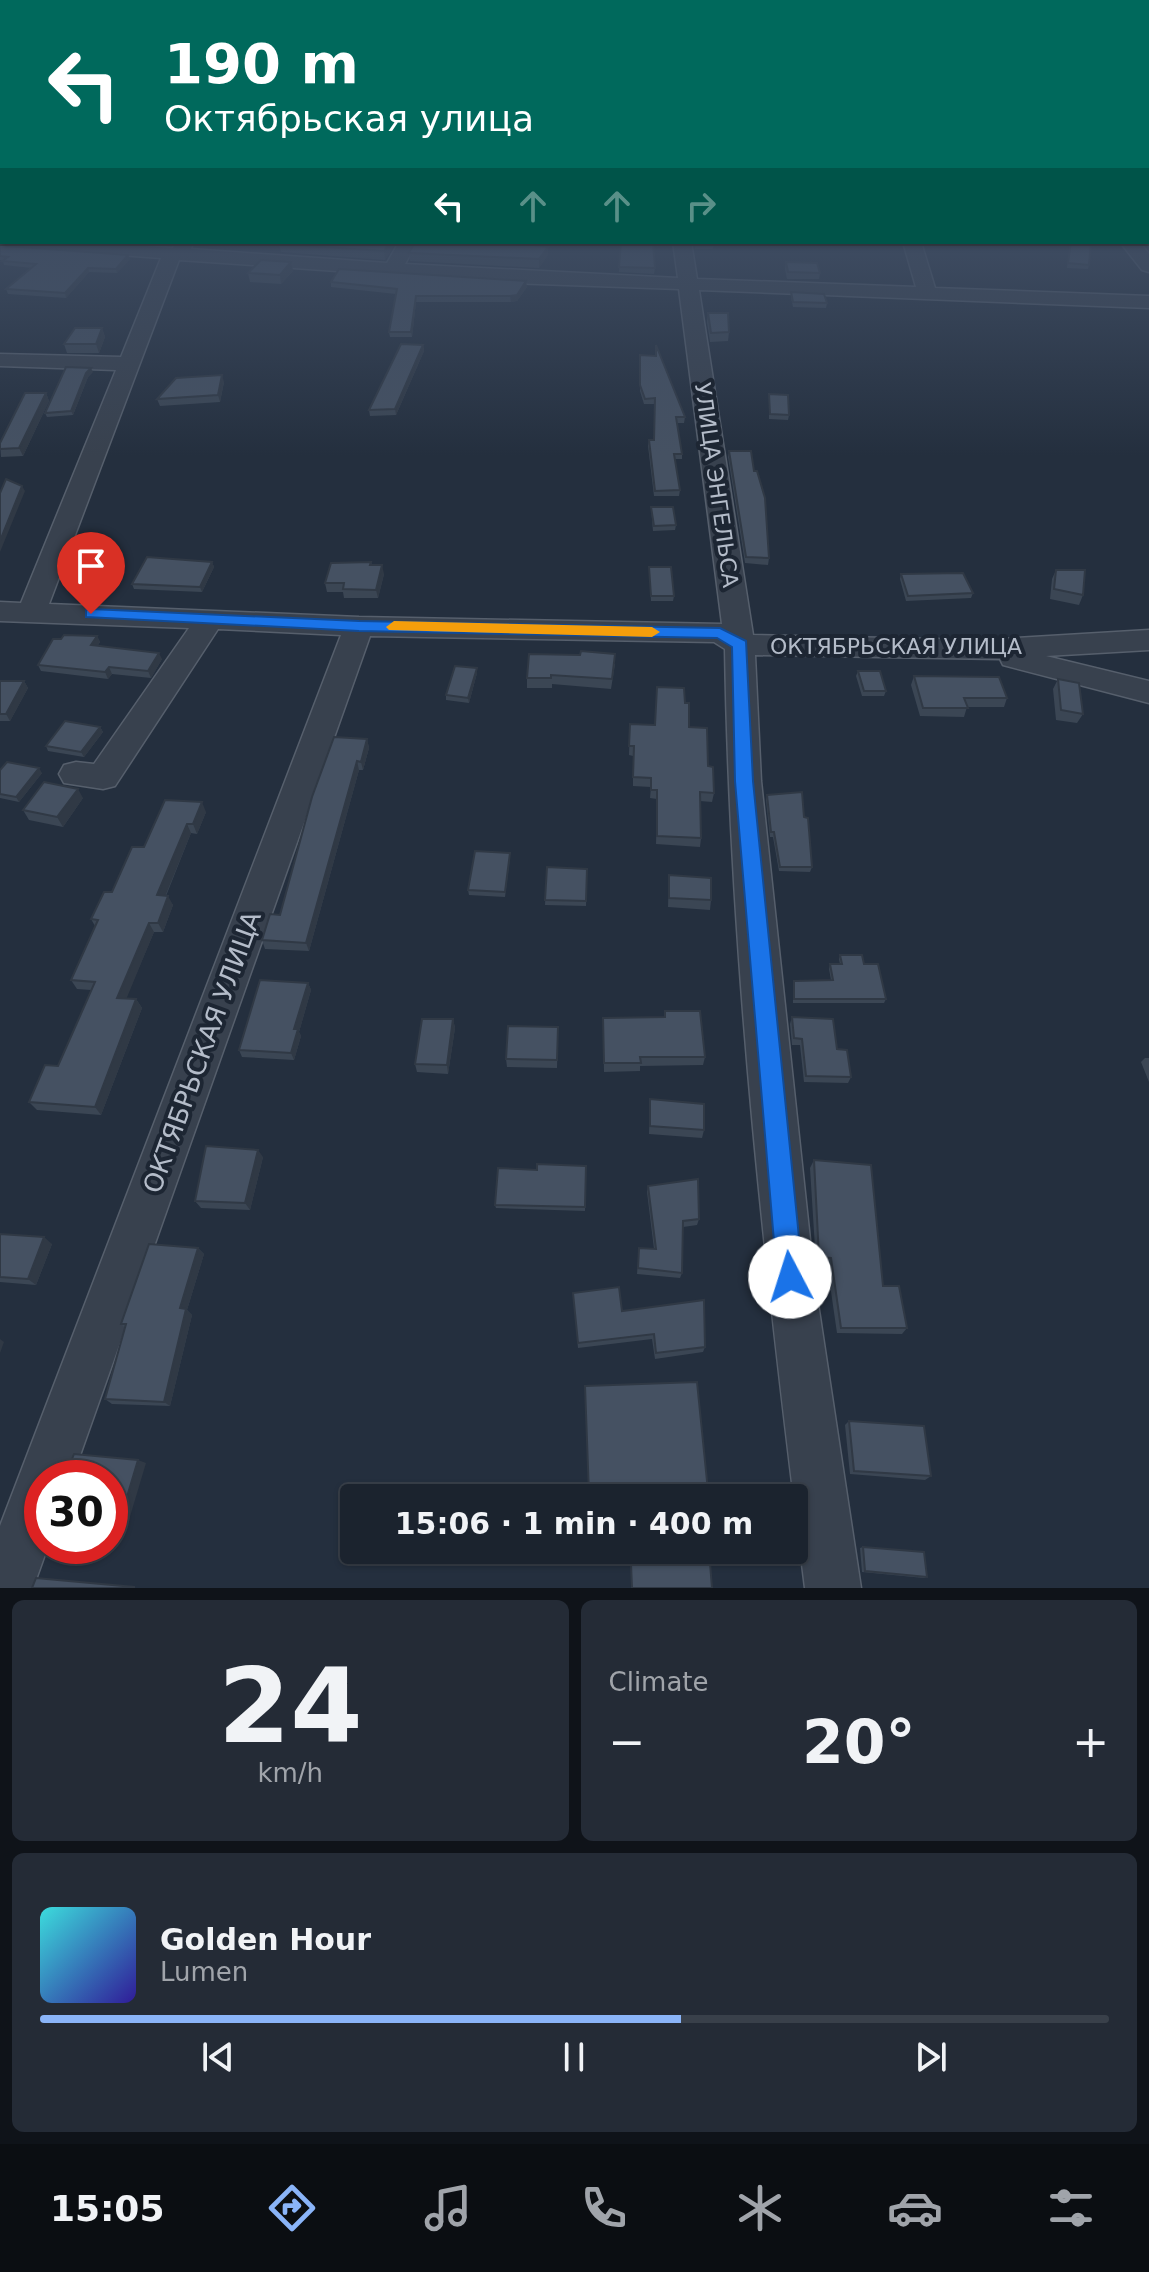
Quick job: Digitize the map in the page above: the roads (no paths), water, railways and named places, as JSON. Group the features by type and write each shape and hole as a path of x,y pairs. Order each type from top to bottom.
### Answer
{"street":[{"path":"32,611 152,307"},
{"name":"УЛИЦА ЭНГЕЛЬСА","path":"693,307 740,645 744,781 790,1277 833,1588"},
{"path":"0,360 131,364"},
{"name":"ОКТЯБРЬСКАЯ УЛИЦА","path":"0,613 32,611 359,626 720,633 740,645 983,650 1149,640"},
{"path":"76,774 103,777 210,619"},
{"name":"ОКТЯБРЬСКАЯ УЛИЦА","path":"52,1460 359,626"},
{"path":"983,650 1149,692"},
{"path":"5,1588 24,1536"}]}
